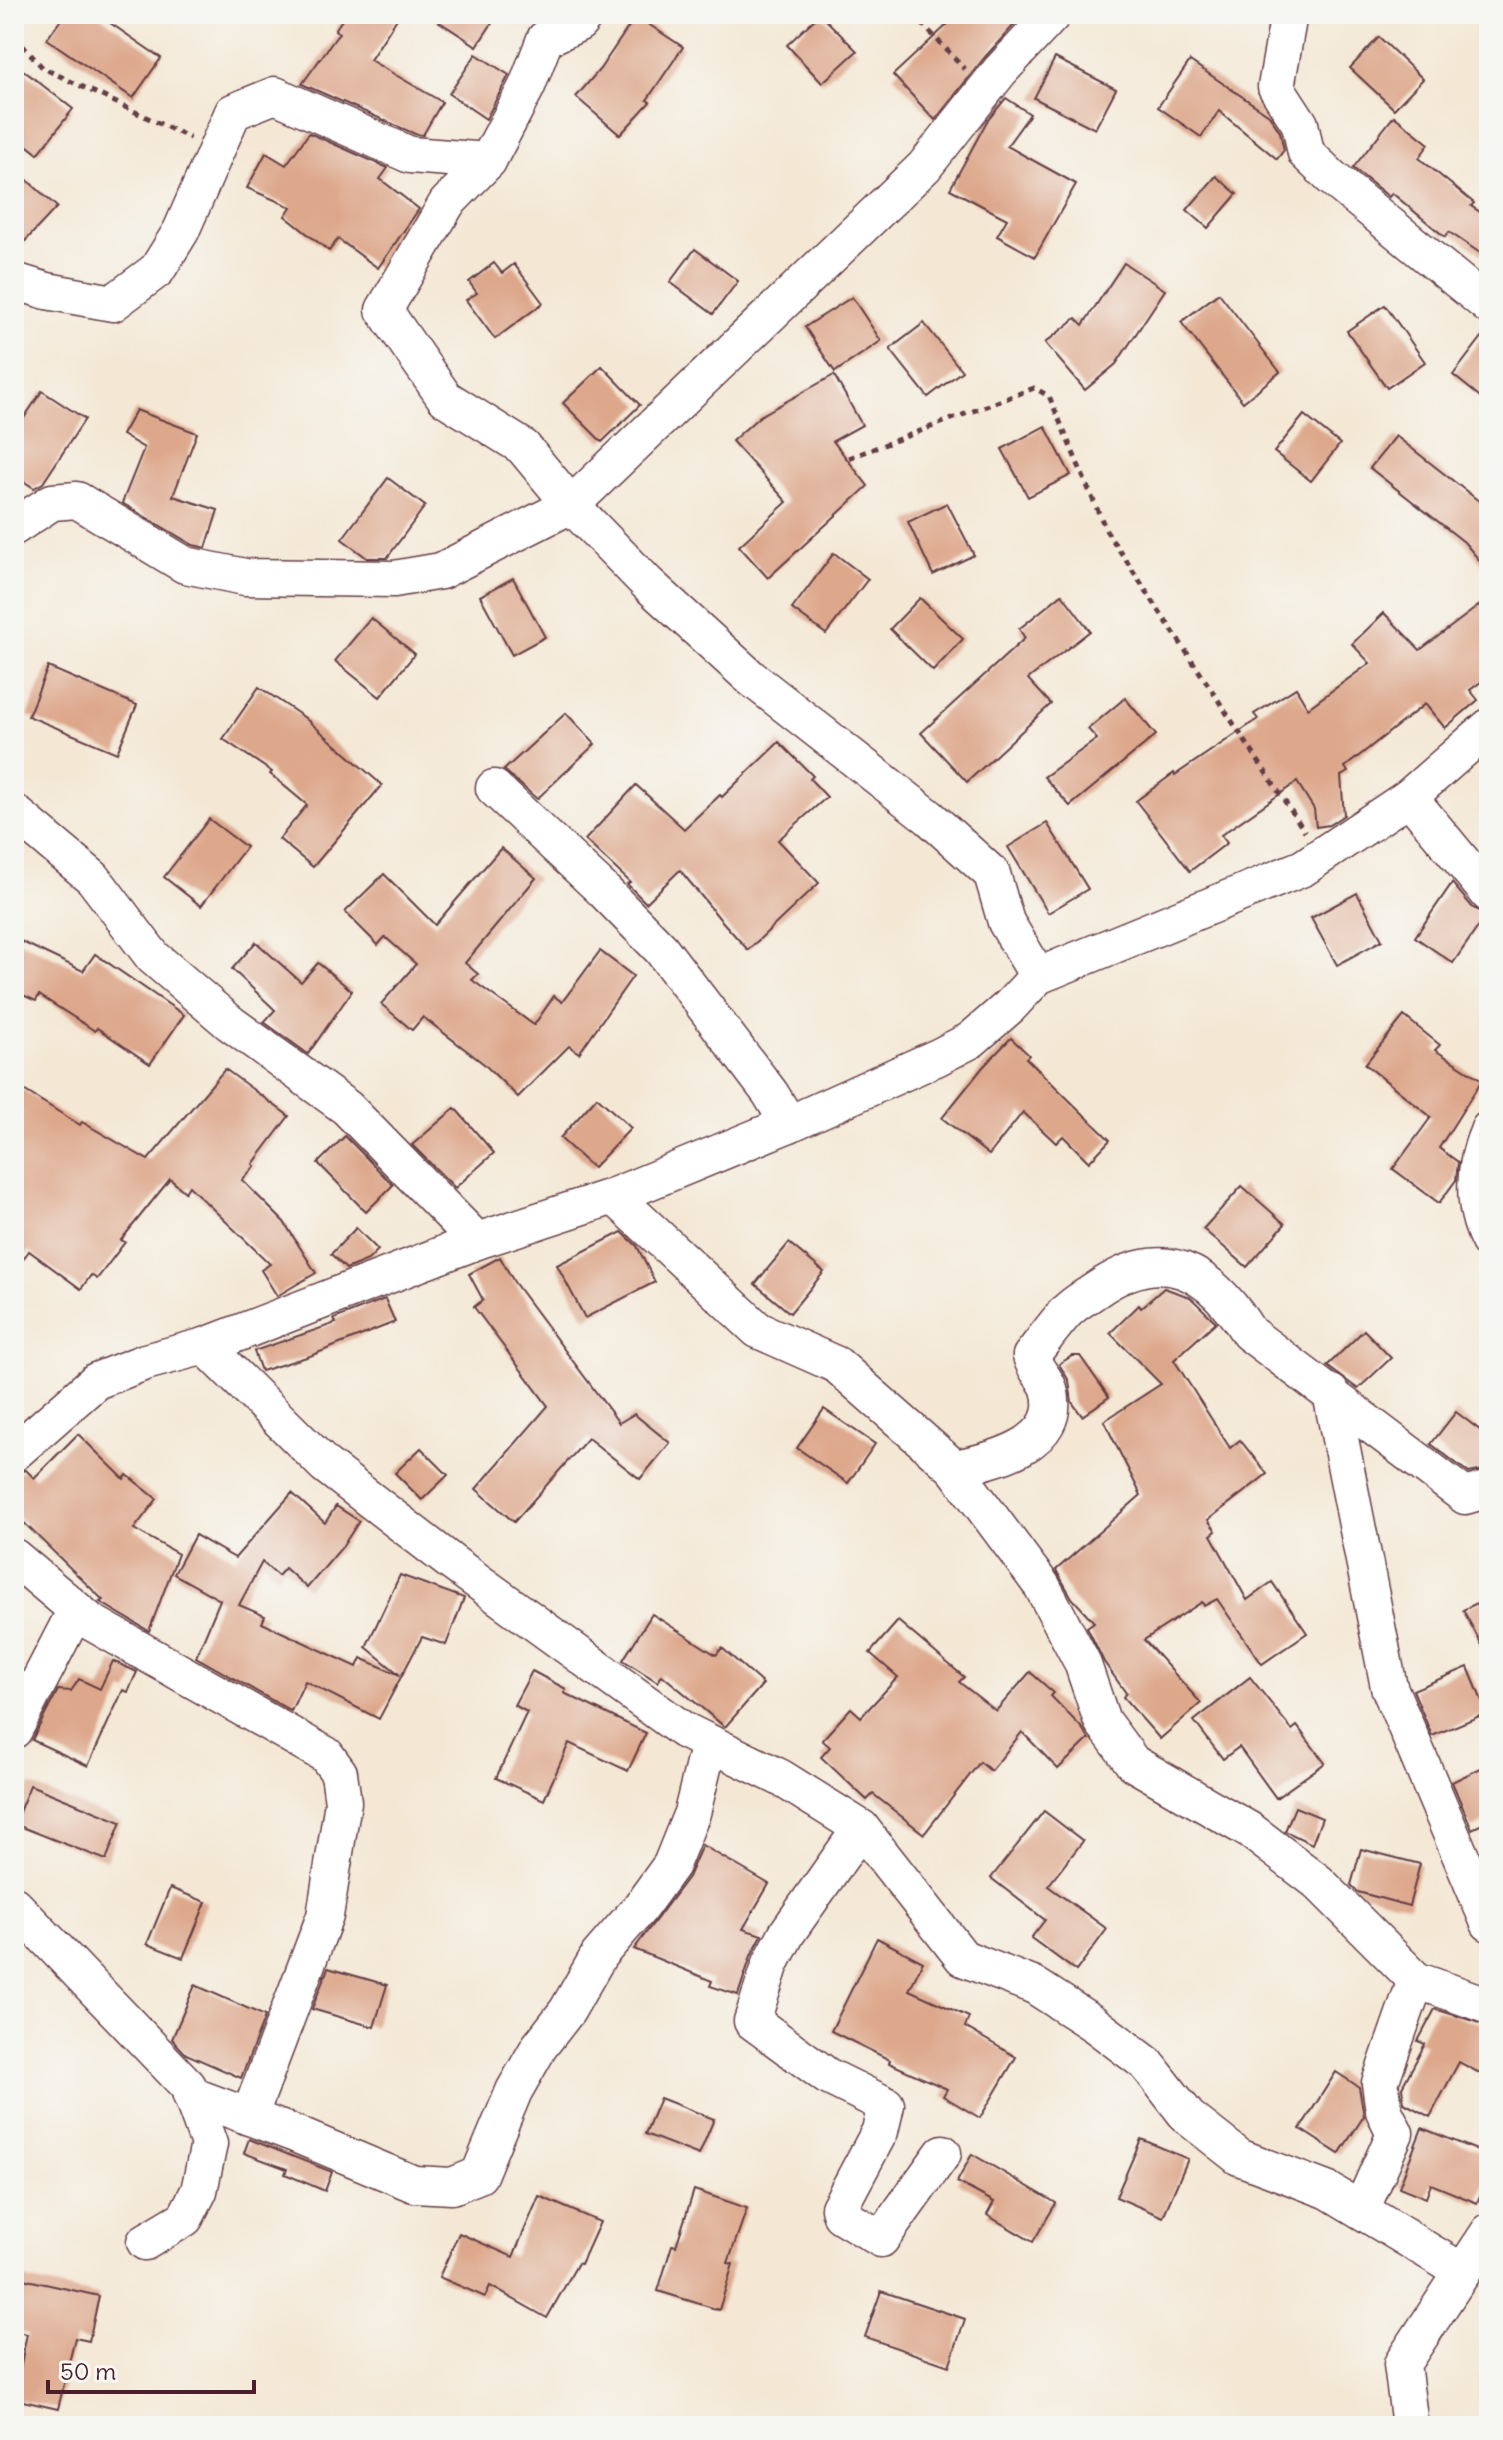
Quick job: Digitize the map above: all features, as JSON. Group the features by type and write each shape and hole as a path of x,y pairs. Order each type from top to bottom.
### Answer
{"street":[{"path":"586,14 579,23 545,39 527,86 488,161 447,203 384,310 445,398 523,447 571,505 648,584 751,678 929,817 992,874 1006,922 1038,976"},
{"path":"15,529 52,502 77,500 185,565 245,577 394,579 441,571 571,505 924,167 985,90 1053,14"},
{"path":"1289,14 1276,87 1300,124 1306,153 1489,306"},
{"path":"14,281 47,291 113,303 157,270 181,231 233,112 275,95 410,155 488,161"},
{"path":"14,1453 96,1381 145,1362 205,1346 477,1241 614,1196 789,1124 938,1057 971,1040 1038,976 1303,868 1409,797 1489,727"},
{"path":"494,788 661,949 770,1093 789,1124"},
{"path":"1409,797 1489,894"},
{"path":"14,812 93,878 153,957 230,1023 347,1108 477,1241"},
{"path":"1489,1129 1480,1149 1475,1187 1480,1224 1489,1241"},
{"path":"614,1196 758,1330 837,1365 954,1468 1042,1586 1082,1662 1102,1721 1133,1763 1200,1799 1318,1882 1416,1980 1489,2006"},
{"path":"954,1468 986,1462 1019,1450 1045,1425 1051,1405 1049,1386 1035,1369 1031,1356 1068,1309 1114,1277 1157,1265 1184,1270 1213,1286 1234,1308 1249,1333 1465,1496 1489,1489"},
{"path":"205,1346 325,1465 582,1659 683,1730 781,1778 861,1828 963,1958 1035,1986 1094,2024 1147,2064 1188,2117 1239,2157 1329,2191 1463,2272"},
{"path":"1331,1393 1389,1687 1489,1923"},
{"path":"14,1557 91,1622 326,1755 339,1773 343,1802 325,1916 249,2117"},
{"path":"14,1730 76,1610"},
{"path":"191,2095 414,2184 452,2186 479,2175 514,2091 539,2047 567,2011 599,1955 639,1909 671,1865 692,1813 709,1743"},
{"path":"861,1828 787,1933 771,1963 752,2021 827,2076 886,2105 880,2131 839,2208 841,2215 881,2239 943,2153"},
{"path":"14,1905 188,2086 209,2144 199,2191 185,2218 145,2242"},
{"path":"1361,2210 1395,2133 1384,2111 1380,2083 1416,1980"},
{"path":"1410,2426 1402,2364 1489,2232"}],"path":[{"path":"913,14 985,90"},
{"path":"14,36 43,68 216,151"},
{"path":"849,458 1034,388 1049,396 1106,530 1321,857"}],"building":[{"path":"65,14 97,14 161,58 133,98 47,39"},
{"path":"346,14 400,14 370,60 442,102 423,135 302,84 339,33 335,30"},
{"path":"427,14 498,14 477,46"},
{"path":"820,14 857,51 822,83 787,45"},
{"path":"937,14 1024,14 935,120 893,75 947,25"},
{"path":"636,16 683,47 647,100 650,102 620,135 576,97 600,69"},
{"path":"1379,37 1423,79 1394,109 1350,68"},
{"path":"476,54 509,75 486,119 449,94"},
{"path":"1055,58 1116,89 1095,129 1034,98"},
{"path":"1190,61 1269,115 1280,132 1284,150 1277,159 1219,111 1201,137 1158,107"},
{"path":"14,63 73,109 38,154 14,135"},
{"path":"1006,98 1030,114 1007,146 1076,184 1035,257 997,236 1007,219 950,189 987,121"},
{"path":"1394,116 1429,144 1419,158 1474,203 1471,206 1489,218 1489,259 1449,232 1445,237 1392,193 1389,197 1353,168"},
{"path":"309,133 388,168 380,179 419,209 378,268 338,239 329,251 285,216 291,207 247,188 266,153 286,165"},
{"path":"14,168 57,207 14,253"},
{"path":"1216,176 1237,194 1208,228 1187,210"},
{"path":"695,249 738,281 713,314 670,282"},
{"path":"494,263 502,273 514,264 543,303 495,339 466,300 477,293 469,282"},
{"path":"1124,263 1165,290 1116,364 1085,390 1045,343 1076,318 1083,325"},
{"path":"1219,293 1280,372 1243,402 1181,322"},
{"path":"852,297 881,341 835,372 805,327"},
{"path":"1385,305 1425,362 1387,388 1347,331"},
{"path":"924,323 962,371 928,397 890,349"},
{"path":"1489,328 1489,404 1453,375"},
{"path":"602,366 640,405 602,442 563,403"},
{"path":"834,375 862,425 833,441 868,486 768,578 739,546 787,502 732,441 760,416"},
{"path":"42,391 85,419 43,483 34,488 14,475 14,433"},
{"path":"136,410 197,433 173,496 218,510 206,548 193,545 122,503 144,448 122,435"},
{"path":"1304,415 1340,444 1311,481 1274,452"},
{"path":"1045,426 1071,475 1028,497 1002,449"},
{"path":"1396,436 1489,509 1489,572 1464,542 1370,468"},
{"path":"388,478 425,506 387,558 367,558 342,539"},
{"path":"947,503 974,555 933,575 908,522"},
{"path":"834,553 868,579 826,634 792,609"},
{"path":"513,578 545,637 512,655 480,596"},
{"path":"1062,594 1090,631 1028,679 1051,704 967,782 921,733 1025,638 1019,629"},
{"path":"920,598 963,639 933,671 890,629"},
{"path":"1489,598 1489,676 1470,690 1478,700 1445,728 1425,704 1345,767 1348,772 1341,776 1344,815 1329,825 1316,827 1314,809 1297,782 1221,835 1227,843 1190,871 1136,801 1258,719 1254,714 1296,688 1308,708 1370,663 1352,644 1384,613 1420,650"},
{"path":"371,618 415,654 380,697 335,661"},
{"path":"48,667 137,705 117,753 28,716"},
{"path":"259,687 305,718 382,785 313,867 279,839 307,805 270,774 272,772 223,739"},
{"path":"1125,698 1156,735 1070,806 1044,777 1097,739 1088,729"},
{"path":"566,713 595,744 537,799 504,770"},
{"path":"779,742 813,776 810,779 827,797 778,840 819,883 748,950 680,870 646,903 627,884 630,882 585,840 636,785 684,829"},
{"path":"209,819 246,847 201,906 164,877"},
{"path":"1047,823 1088,889 1048,913 1008,847"},
{"path":"501,848 536,878 465,963 478,974 472,980 534,1025 554,996 562,1002 600,951 633,976 579,1053 569,1046 518,1097 484,1064 423,1017 412,1030 381,1004 416,964 385,937 378,945 345,912 384,874 435,925"},
{"path":"1452,883 1473,908 1487,914 1453,963 1415,937"},
{"path":"1357,893 1382,940 1337,965 1311,918"},
{"path":"14,938 83,971 95,954 184,1015 150,1064 97,1028 95,1031 39,995 36,1001 14,991"},
{"path":"256,942 301,982 318,963 352,991 308,1054 264,1022 275,1010 232,969"},
{"path":"1404,1016 1440,1045 1435,1050 1482,1080 1439,1148 1458,1162 1456,1180 1439,1203 1393,1169 1431,1117 1365,1064"},
{"path":"1011,1038 1029,1055 1026,1058 1110,1140 1089,1162 1063,1136 1056,1143 1023,1112 989,1155 942,1118"},
{"path":"225,1069 289,1116 242,1180 284,1222 316,1273 277,1296 261,1270 270,1264 189,1186 185,1192 170,1179 121,1240 125,1242 97,1279 91,1275 81,1289 29,1251 14,1271 14,1084 80,1125 82,1122 148,1160"},
{"path":"597,1097 631,1128 593,1168 560,1138"},
{"path":"455,1108 494,1153 455,1188 412,1145"},
{"path":"345,1136 393,1185 366,1212 318,1163"},
{"path":"1242,1186 1285,1224 1247,1267 1203,1229"},
{"path":"356,1228 378,1250 368,1260 346,1269 331,1254"},
{"path":"622,1232 637,1246 655,1282 585,1318 557,1265"},
{"path":"789,1243 824,1272 790,1313 755,1284"},
{"path":"500,1257 514,1282 619,1423 634,1414 670,1443 640,1479 588,1438 514,1522 476,1489 548,1406 474,1307 483,1300 469,1274"},
{"path":"1164,1288 1190,1297 1216,1322 1174,1360 1230,1448 1240,1440 1267,1474 1208,1520 1216,1531 1211,1535 1247,1600 1272,1582 1307,1633 1262,1664 1217,1599 1204,1606 1202,1602 1144,1640 1201,1703 1160,1739 1123,1697 1126,1693 1104,1662 1087,1627 1094,1622 1072,1598 1056,1570 1141,1495 1104,1421 1161,1384 1110,1333 1139,1305 1141,1308"},
{"path":"385,1299 395,1322 310,1356 261,1371 254,1351 336,1323 334,1319"},
{"path":"1364,1330 1391,1358 1358,1389 1327,1366"},
{"path":"1072,1356 1080,1356 1109,1397 1082,1416 1072,1402 1069,1381 1059,1364"},
{"path":"824,1409 875,1444 848,1483 797,1448"},
{"path":"1456,1412 1489,1437 1488,1469 1469,1473 1431,1444"},
{"path":"78,1434 124,1479 127,1475 157,1499 134,1529 178,1554 149,1631 100,1602 103,1600 14,1513 14,1473 26,1470 34,1478"},
{"path":"421,1448 448,1475 422,1500 395,1473"},
{"path":"292,1493 325,1523 336,1506 359,1521 343,1546 307,1588 285,1568 278,1576 262,1562 239,1605 265,1616 262,1623 357,1667 361,1658 400,1675 366,1647 400,1575 464,1598 446,1645 422,1637 379,1719 305,1681 291,1711 196,1657 220,1600 174,1574 195,1535 235,1558"},
{"path":"1489,1597 1489,1658 1463,1610"},
{"path":"652,1614 716,1655 722,1648 763,1684 725,1727 662,1675 658,1682 623,1660"},
{"path":"898,1621 964,1677 959,1682 996,1711 1030,1672 1054,1693 1051,1696 1089,1739 1058,1769 1022,1732 991,1771 980,1762 924,1834 873,1794 867,1800 821,1757 830,1747 822,1740 851,1708 861,1717 898,1677 870,1653"},
{"path":"113,1661 137,1672 128,1692 123,1690 88,1766 32,1740 58,1690 71,1691 79,1679 100,1689"},
{"path":"1468,1667 1487,1713 1432,1736 1413,1690"},
{"path":"532,1671 566,1689 564,1693 646,1733 628,1771 569,1743 544,1800 496,1778 527,1712 514,1705"},
{"path":"1250,1677 1292,1730 1297,1726 1325,1763 1276,1798 1239,1747 1223,1759 1194,1721"},
{"path":"1489,1764 1489,1821 1472,1829 1452,1782"},
{"path":"30,1785 121,1822 106,1860 14,1824"},
{"path":"1295,1807 1322,1818 1312,1844 1285,1831"},
{"path":"1044,1811 1083,1841 1048,1886 1107,1929 1076,1971 1031,1938 1045,1920 991,1878"},
{"path":"702,1845 769,1884 743,1929 762,1935 751,1956 738,1995 710,1986 712,1981 634,1949 688,1877"},
{"path":"1361,1849 1420,1864 1409,1906 1358,1892 1351,1885"},
{"path":"170,1888 206,1902 183,1958 147,1944"},
{"path":"877,1938 923,1962 909,1990 969,2017 965,2027 1016,2057 980,2118 943,2096 947,2089 889,2063 890,2060 831,2031"},
{"path":"328,1968 387,1985 374,2027 312,2009"},
{"path":"195,1985 265,2016 241,2078 186,2054 172,2039"},
{"path":"1435,2009 1489,2026 1489,2078 1459,2062 1430,2117 1404,2103 1402,2087 1425,2044 1418,2041"},
{"path":"1336,2072 1359,2087 1364,2116 1339,2154 1300,2129"},
{"path":"660,2098 714,2119 699,2155 645,2134"},
{"path":"1422,2128 1489,2155 1489,2174 1477,2203 1431,2184 1426,2198 1399,2187"},
{"path":"249,2139 332,2172 325,2191 285,2174 287,2169 244,2153"},
{"path":"1141,2139 1188,2159 1163,2217 1116,2197"},
{"path":"972,2154 1056,2203 1033,2242 987,2215 994,2202 957,2182"},
{"path":"694,2190 747,2208 728,2263 733,2264 719,2310 658,2291"},
{"path":"539,2196 600,2222 581,2264 578,2263 547,2318 490,2286 485,2297 439,2277 459,2233 513,2257"},
{"path":"14,2277 99,2296 89,2341 75,2338 58,2409 14,2399 27,2334 14,2331"},
{"path":"881,2291 965,2319 949,2366 865,2337"}]}
